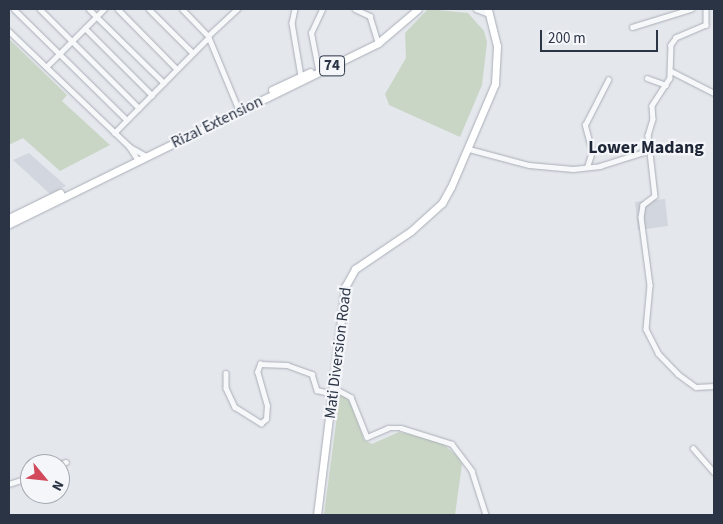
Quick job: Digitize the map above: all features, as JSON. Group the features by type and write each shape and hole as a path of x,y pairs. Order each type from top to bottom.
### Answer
{"main road":[{"name":"Rizal Extension","path":"238,109 301,76 377,41 413,9"},
{"name":"Rizal Extension","path":"9,224 145,154 377,41 418,9"},
{"name":"Mati Diversion Road","path":"317,515 334,391 344,293 350,274 400,240 442,203 468,149 497,74 497,46 489,12"},
{"name":"Rizal Extension","path":"9,218 137,158"}],"street":[{"path":"14,9 127,120"},
{"path":"40,9 139,108"},
{"path":"89,9 164,83"},
{"path":"46,67 104,9"},
{"path":"118,9 177,69"},
{"path":"149,9 193,53"},
{"path":"182,9 208,37 238,109"},
{"path":"114,133 237,9"},
{"path":"295,9 292,23 301,76"},
{"path":"318,69 311,33 322,9"},
{"path":"355,9 370,16 377,41"},
{"path":"476,9 489,12"},
{"path":"632,27 691,9"},
{"path":"706,9 706,25 674,40 671,72 666,85 652,106 654,119 648,135 655,196 643,205 641,217 650,285 644,323 658,353 678,374 702,389 714,386"},
{"path":"85,28 152,94"},
{"path":"9,30 114,133 129,146 145,154"},
{"path":"671,72 713,91"},
{"path":"647,78 666,85"},
{"path":"587,167 592,152 585,125 608,80"},
{"path":"129,146 137,158"},
{"path":"468,149 546,168 587,167 650,150"},
{"path":"226,373 226,388 235,407 261,422 266,419 267,406 257,372 260,364 287,365 312,374 317,390 334,391 351,397 368,437 388,428 402,428 452,444 472,471 486,515"},
{"path":"692,448 714,472"}],"shaded area":[{"path":"29,153 66,186 50,194 13,160"},
{"path":"665,199 668,226 638,230 635,202"}],"green space":[{"path":"428,9 468,13 484,31 487,42 482,85 460,137 389,105 385,94 406,58 405,33"},
{"path":"9,39 67,95 62,101 110,145 60,171 23,138 9,145"},
{"path":"340,393 350,402 364,440 372,444 399,432 441,442 457,456 462,464 455,515 324,515"}],"district":[{"name":"Lower Madang","path":"646,148"}]}
